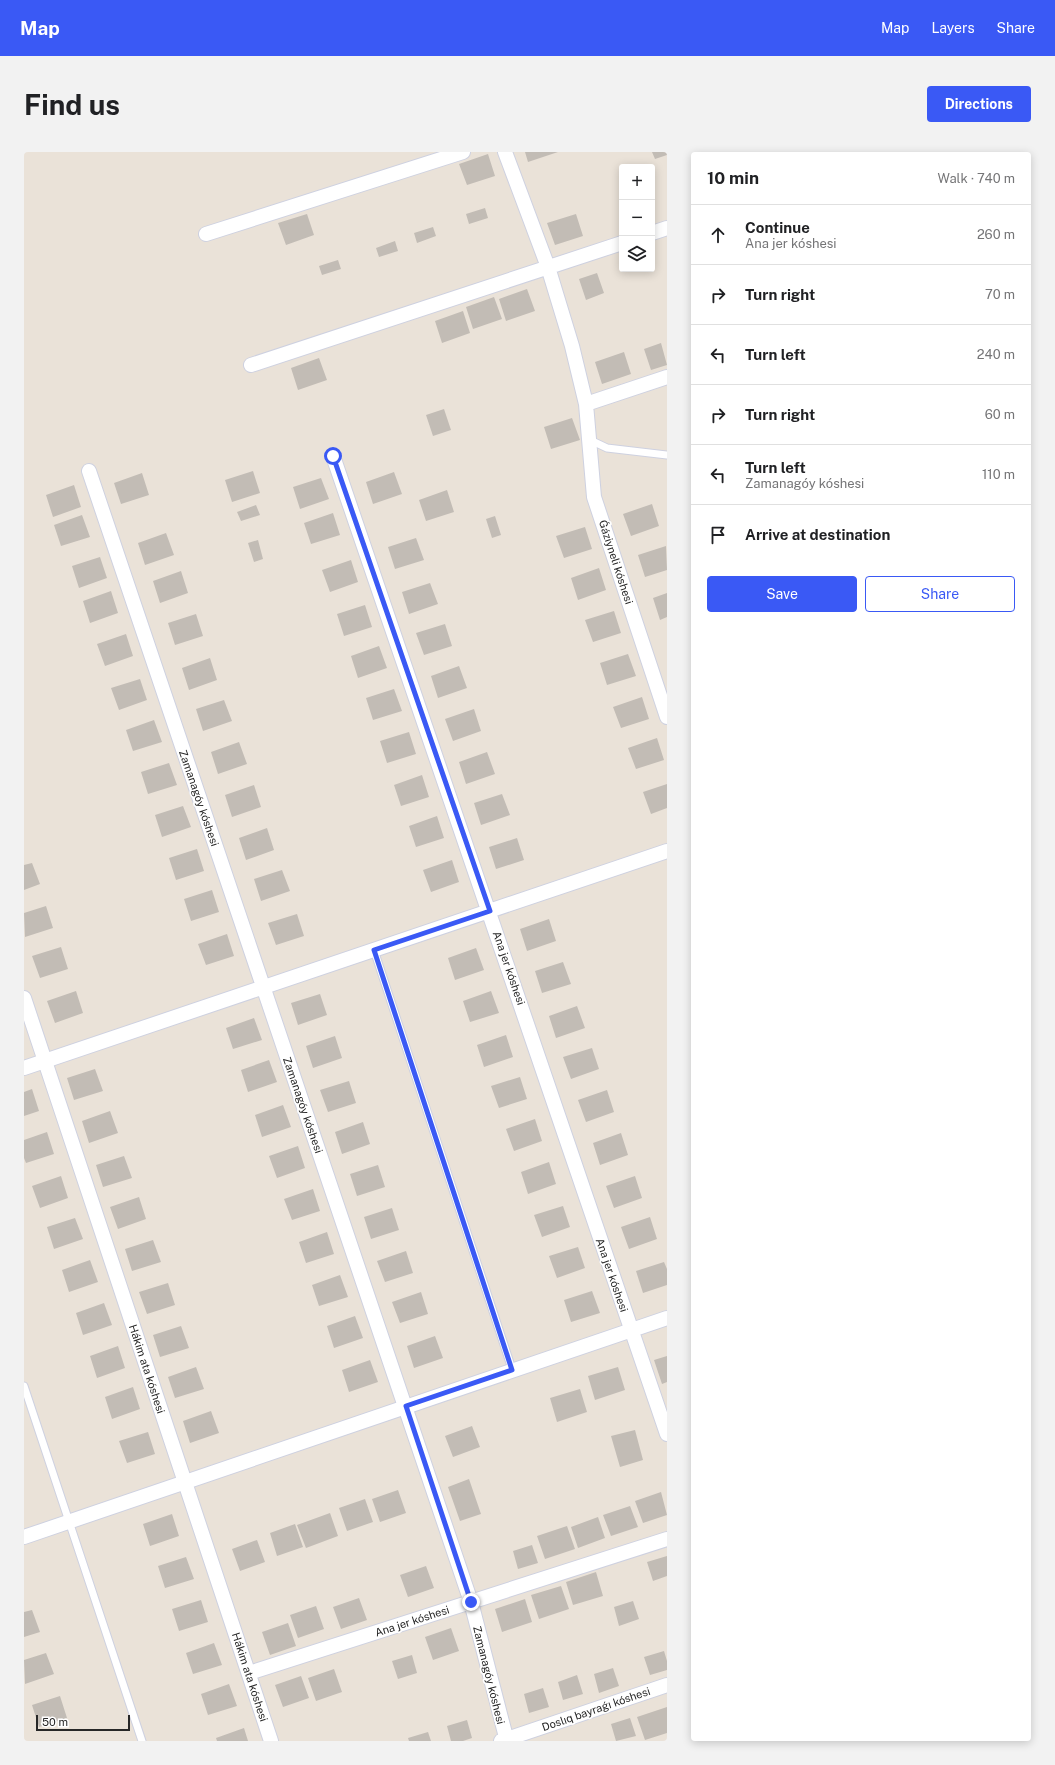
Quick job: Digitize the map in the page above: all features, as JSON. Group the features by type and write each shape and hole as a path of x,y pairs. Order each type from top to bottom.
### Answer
{"street":[{"path":"206,234 463,152"},
{"name":"Ǵáziyneli kóshesi","path":"505,152 548,267 572,346 586,404 594,497 667,717"},
{"path":"655,231 667,228"},
{"path":"251,365 619,244"},
{"path":"586,404 667,377"},
{"name":"Ana jer kóshesi","path":"333,456 490,911 630,1331 667,1434"},
{"name":"Zamanagóy kóshesi","path":"89,471 471,1602 505,1740"},
{"path":"24,1068 667,851"},
{"name":"Hákim ata kóshesi","path":"24,998 271,1741"},
{"path":"24,1537 667,1318"},
{"name":"Ana jer kóshesi","path":"249,1673 667,1539"},
{"name":"Doslıq bayraǵı kóshesi","path":"505,1740 667,1685"}],"lane":[{"path":"590,440 607,448 667,455"},
{"path":"374,950 512,1370"},
{"path":"24,1386 142,1741"}],"building":[{"path":"525,152 558,152 528,162"},
{"path":"652,152 667,152 667,155 655,159"},
{"path":"488,154 495,176 467,185 459,164"},
{"path":"485,208 488,218 469,224 466,214"},
{"path":"307,214 314,235 286,245 278,223"},
{"path":"576,214 583,236 555,245 547,223"},
{"path":"433,227 436,236 417,243 414,233"},
{"path":"395,241 398,251 379,257 376,248"},
{"path":"338,260 341,269 322,275 319,266"},
{"path":"597,273 604,293 586,300 579,279"},
{"path":"527,289 535,311 506,321 499,299"},
{"path":"494,297 502,319 473,329 466,307"},
{"path":"463,311 470,333 442,343 435,321"},
{"path":"661,343 667,365 651,370 644,349"},
{"path":"624,352 631,374 602,384 595,362"},
{"path":"319,358 327,380 298,390 291,368"},
{"path":"444,409 451,430 433,436 426,415"},
{"path":"572,418 580,440 551,449 544,427"},
{"path":"253,471 260,493 232,502 225,480"},
{"path":"394,472 402,494 373,504 366,482"},
{"path":"142,473 149,495 121,504 114,483"},
{"path":"321,478 329,499 300,509 293,487"},
{"path":"74,485 81,507 53,517 46,495"},
{"path":"447,490 454,512 426,521 419,500"},
{"path":"652,504 659,526 631,536 623,514"},
{"path":"256,505 260,515 241,521 237,512"},
{"path":"333,513 340,535 311,544 304,523"},
{"path":"82,515 90,537 61,546 54,525"},
{"path":"495,516 501,535 492,538 486,519"},
{"path":"585,527 592,549 564,558 556,536"},
{"path":"166,533 174,555 145,565 138,543"},
{"path":"416,538 424,560 395,569 388,547"},
{"path":"258,540 263,559 254,562 248,543"},
{"path":"666,546 667,570 645,577 638,555"},
{"path":"100,557 107,578 79,588 72,566"},
{"path":"351,560 358,582 330,592 322,570"},
{"path":"599,568 606,590 578,600 571,578"},
{"path":"181,571 188,593 160,603 153,581"},
{"path":"430,583 438,604 409,614 402,592"},
{"path":"111,591 118,613 90,623 83,601"},
{"path":"667,593 667,617 660,620 653,598"},
{"path":"365,605 372,627 344,636 337,614"},
{"path":"614,611 621,633 593,642 585,620"},
{"path":"196,614 203,636 175,645 168,623"},
{"path":"445,624 452,646 424,655 416,633"},
{"path":"126,634 133,656 105,666 97,644"},
{"path":"379,646 387,668 358,678 351,656"},
{"path":"628,654 636,676 607,685 600,663"},
{"path":"210,658 217,680 189,690 182,668"},
{"path":"459,666 467,688 438,698 431,676"},
{"path":"140,679 147,700 119,710 111,688"},
{"path":"394,689 402,711 373,720 366,698"},
{"path":"642,697 649,719 621,728 613,707"},
{"path":"224,700 232,721 203,731 196,709"},
{"path":"474,709 481,731 453,741 445,719"},
{"path":"154,720 162,742 133,751 126,730"},
{"path":"409,732 416,754 387,763 380,741"},
{"path":"657,738 664,760 636,769 628,748"},
{"path":"239,742 247,764 218,774 211,752"},
{"path":"487,752 495,774 466,784 459,762"},
{"path":"169,763 177,785 148,794 141,772"},
{"path":"422,775 429,797 401,806 394,785"},
{"path":"667,784 667,808 651,814 643,792"},
{"path":"254,785 261,807 232,817 225,795"},
{"path":"502,794 510,815 481,825 474,803"},
{"path":"183,806 191,827 162,837 155,815"},
{"path":"437,816 444,838 416,847 409,826"},
{"path":"267,828 274,850 246,860 239,838"},
{"path":"517,838 524,860 496,869 489,847"},
{"path":"197,849 204,871 176,880 169,858"},
{"path":"452,860 459,882 431,892 423,870"},
{"path":"32,863 40,884 24,890 24,865"},
{"path":"282,870 290,891 261,901 254,879"},
{"path":"212,890 219,912 191,921 184,899"},
{"path":"46,906 53,928 25,937 24,913"},
{"path":"297,914 304,936 276,945 268,923"},
{"path":"549,919 556,941 527,951 520,929"},
{"path":"227,934 234,956 206,965 198,944"},
{"path":"61,947 68,969 40,978 32,956"},
{"path":"476,948 484,970 455,980 448,958"},
{"path":"563,962 571,984 542,993 535,971"},
{"path":"76,991 83,1013 55,1023 47,1001"},
{"path":"491,991 499,1013 470,1022 463,1001"},
{"path":"320,994 327,1015 298,1025 291,1003"},
{"path":"577,1006 585,1028 556,1038 549,1016"},
{"path":"254,1018 262,1040 233,1049 226,1028"},
{"path":"506,1035 513,1057 484,1067 477,1045"},
{"path":"335,1036 342,1058 313,1068 306,1046"},
{"path":"592,1048 599,1069 571,1079 563,1057"},
{"path":"269,1060 277,1082 248,1092 241,1070"},
{"path":"95,1069 103,1091 74,1100 67,1078"},
{"path":"520,1077 527,1099 499,1108 491,1086"},
{"path":"349,1081 356,1103 328,1112 320,1090"},
{"path":"32,1089 39,1111 24,1116 24,1092"},
{"path":"607,1090 614,1112 586,1122 578,1100"},
{"path":"283,1105 291,1127 262,1137 255,1115"},
{"path":"110,1111 118,1133 89,1143 82,1121"},
{"path":"535,1119 542,1141 514,1151 506,1129"},
{"path":"363,1122 370,1144 342,1154 335,1132"},
{"path":"47,1132 54,1154 26,1163 24,1158 24,1140"},
{"path":"621,1133 628,1155 600,1165 593,1143"},
{"path":"298,1146 305,1168 277,1178 269,1156"},
{"path":"124,1156 132,1178 103,1187 96,1165"},
{"path":"549,1162 556,1184 528,1194 521,1172"},
{"path":"378,1165 385,1187 357,1196 350,1174"},
{"path":"61,1176 68,1198 40,1208 32,1186"},
{"path":"635,1176 642,1198 614,1208 606,1186"},
{"path":"313,1189 320,1211 292,1220 284,1199"},
{"path":"139,1197 146,1219 118,1229 110,1207"},
{"path":"563,1206 570,1227 542,1237 534,1215"},
{"path":"392,1208 399,1230 371,1239 364,1217"},
{"path":"650,1217 657,1239 629,1249 621,1227"},
{"path":"75,1218 83,1239 54,1249 47,1227"},
{"path":"327,1232 334,1254 306,1263 299,1242"},
{"path":"153,1240 161,1262 132,1271 125,1249"},
{"path":"578,1247 585,1268 557,1278 549,1256"},
{"path":"406,1251 413,1273 385,1282 377,1261"},
{"path":"90,1260 98,1282 69,1292 62,1270"},
{"path":"664,1262 667,1269 667,1285 643,1293 636,1271"},
{"path":"340,1275 348,1297 319,1306 312,1285"},
{"path":"168,1283 175,1305 147,1314 139,1292"},
{"path":"592,1291 600,1313 571,1322 564,1300"},
{"path":"421,1292 428,1314 400,1323 392,1302"},
{"path":"104,1303 112,1325 83,1335 76,1313"},
{"path":"355,1316 363,1338 334,1348 327,1326"},
{"path":"181,1326 189,1348 160,1357 153,1335"},
{"path":"435,1336 443,1358 414,1368 407,1346"},
{"path":"118,1346 125,1368 97,1378 90,1356"},
{"path":"667,1356 667,1382 662,1384 654,1360"},
{"path":"370,1360 378,1382 349,1392 342,1370"},
{"path":"196,1367 204,1389 175,1398 168,1377"},
{"path":"618,1367 625,1390 595,1400 588,1376"},
{"path":"133,1387 140,1409 112,1419 105,1397"},
{"path":"580,1389 587,1412 557,1422 550,1398"},
{"path":"211,1411 219,1433 190,1443 183,1421"},
{"path":"472,1426 480,1447 453,1457 445,1436"},
{"path":"635,1430 643,1460 620,1467 611,1436"},
{"path":"148,1432 155,1454 127,1463 119,1441"},
{"path":"469,1479 481,1514 460,1521 448,1487"},
{"path":"398,1490 406,1513 380,1522 372,1499"},
{"path":"661,1492 667,1515 643,1523 635,1501"},
{"path":"365,1499 373,1522 347,1531 339,1508"},
{"path":"630,1506 638,1527 611,1536 603,1515"},
{"path":"330,1513 338,1536 306,1548 297,1525"},
{"path":"172,1514 179,1536 150,1546 143,1524"},
{"path":"598,1517 605,1538 578,1548 571,1527"},
{"path":"295,1524 303,1547 277,1556 270,1533"},
{"path":"567,1526 575,1549 545,1559 537,1536"},
{"path":"257,1540 265,1562 240,1571 232,1549"},
{"path":"532,1545 538,1563 518,1569 513,1551"},
{"path":"667,1556 667,1576 653,1581 647,1562"},
{"path":"186,1557 194,1579 165,1588 158,1566"},
{"path":"426,1566 434,1588 408,1597 400,1575"},
{"path":"596,1572 603,1596 573,1605 566,1582"},
{"path":"561,1586 569,1609 539,1619 531,1595"},
{"path":"359,1598 367,1620 341,1629 333,1607"},
{"path":"525,1599 532,1622 502,1632 495,1609"},
{"path":"201,1600 208,1622 179,1631 172,1609"},
{"path":"633,1601 639,1619 619,1626 614,1607"},
{"path":"316,1606 324,1629 298,1638 290,1615"},
{"path":"32,1610 40,1632 24,1637 24,1612"},
{"path":"288,1623 296,1646 270,1655 262,1632"},
{"path":"451,1628 459,1651 433,1660 425,1637"},
{"path":"214,1643 222,1665 193,1674 186,1653"},
{"path":"664,1651 667,1661 667,1670 650,1675 644,1657"},
{"path":"46,1653 54,1674 25,1684 24,1660"},
{"path":"412,1655 417,1673 398,1679 392,1661"},
{"path":"613,1668 619,1686 599,1693 594,1674"},
{"path":"334,1669 342,1692 316,1701 308,1678"},
{"path":"577,1675 583,1694 563,1700 558,1682"},
{"path":"301,1676 309,1698 283,1707 275,1685"},
{"path":"229,1684 237,1706 208,1715 201,1694"},
{"path":"543,1688 549,1707 529,1713 524,1694"},
{"path":"60,1696 67,1718 39,1727 32,1705"},
{"path":"667,1707 667,1733 645,1740 637,1717"},
{"path":"630,1718 636,1736 616,1741 611,1724"},
{"path":"467,1720 472,1738 463,1741 451,1741 447,1726"},
{"path":"244,1728 248,1741 217,1741 216,1738"},
{"path":"428,1732 431,1741 409,1741 408,1738"}],"route":[{"path":"333,456 490,911 374,950 512,1370 406,1406 471,1602"}]}
